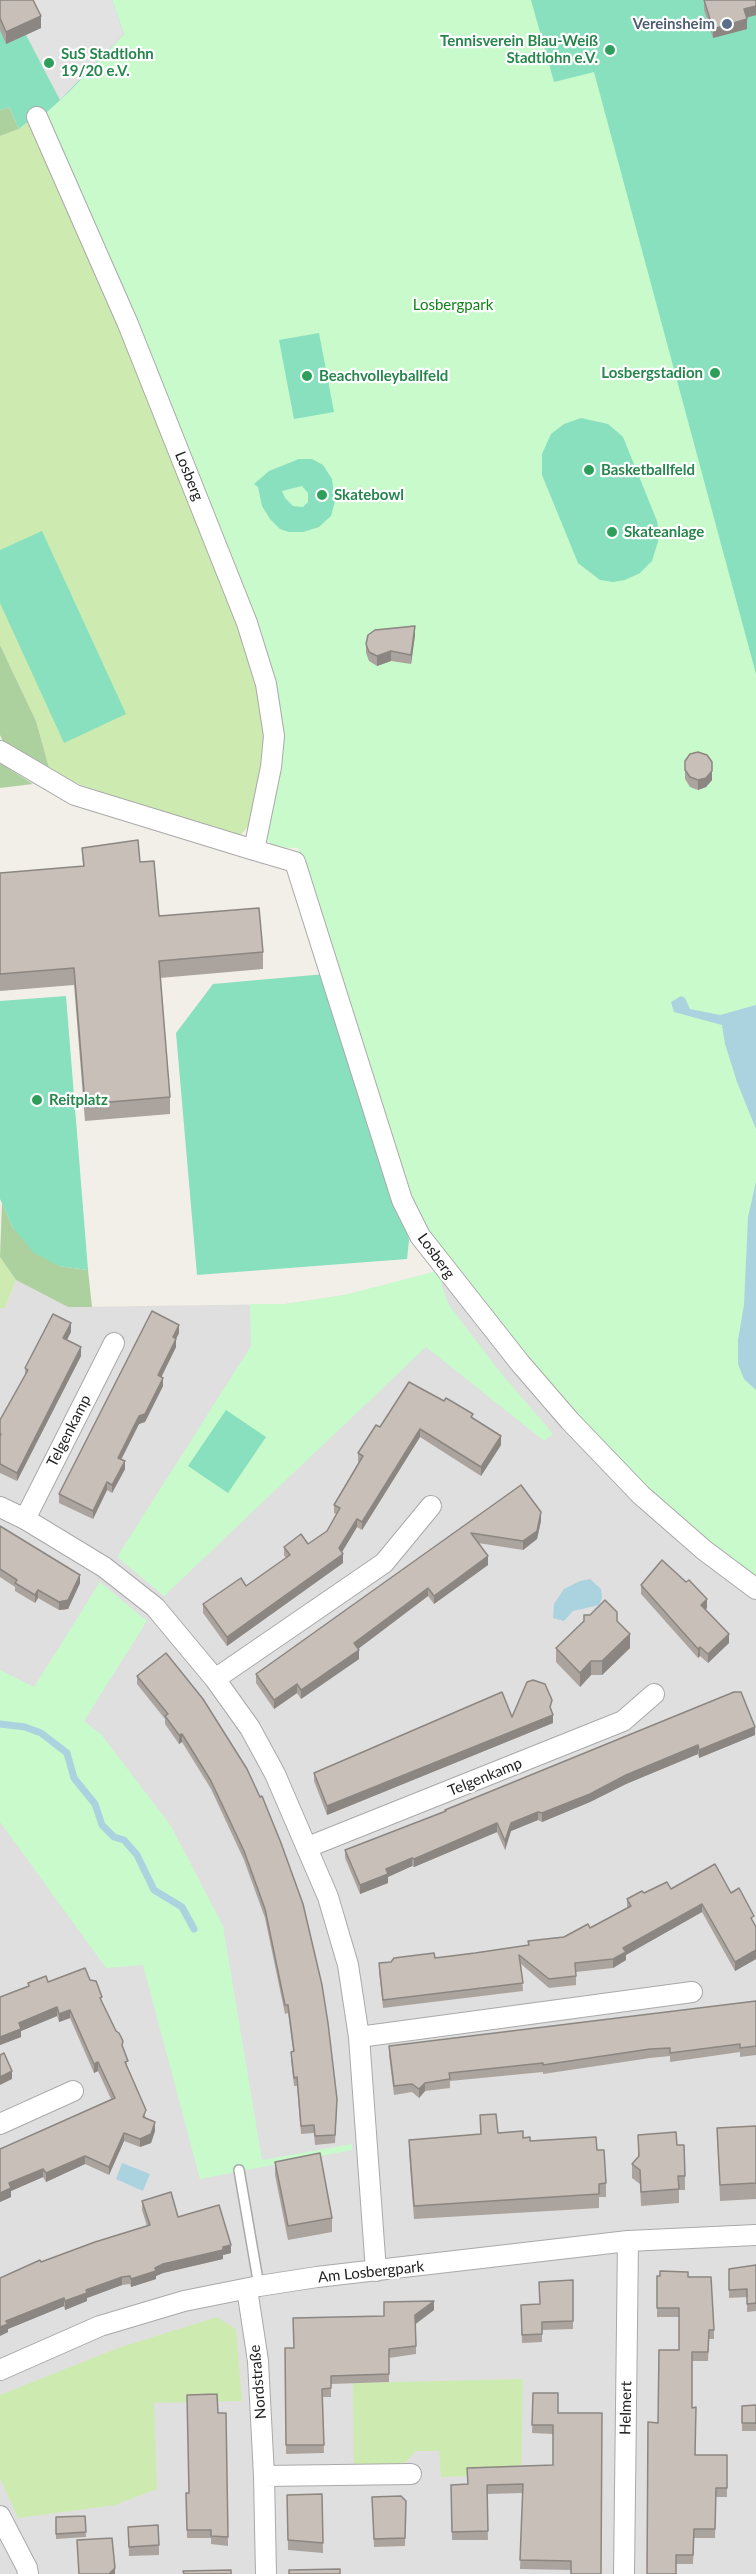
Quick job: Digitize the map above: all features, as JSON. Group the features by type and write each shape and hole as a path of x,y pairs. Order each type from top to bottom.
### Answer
{"street":[{"name":"Losberg","path":"37,117 132,334 247,623 266,684 274,736 272,767 254,850"},
{"name":"Losberg","path":"0,751 75,795 295,862 402,1200 420,1236 520,1363 570,1421 641,1495 704,1550 756,1589"},
{"name":"Telgenkamp","path":"25,1518 114,1343"},
{"path":"215,1679 384,1563 431,1506"},
{"path":"0,1507 25,1518 104,1567 156,1607 215,1679 250,1728 275,1774 328,1897 348,1965 359,2037 376,2271"},
{"name":"Telgenkamp","path":"308,1847 623,1721 654,1694"},
{"path":"359,2037 692,1992"},
{"path":"0,2124 73,2091"},
{"name":"Am Losbergpark","path":"0,2370 100,2326 184,2301 253,2288 628,2241 756,2235"},
{"name":"Helmert","path":"624,2574 628,2241"},
{"name":"Nordstraße","path":"253,2288 264,2476 266,2574"},
{"path":"264,2476 411,2474"},
{"path":"0,2516 28,2574"}],"lane":[{"path":"239,2170 253,2288"}],"shaded area":[{"path":"28,0 112,0 124,34 60,100 26,35 40,28"},
{"path":"438,1272 756,1578 756,2574 0,2574 0,1308 5,1308 16,1280 68,1307 285,1304 344,1295"}],"green space":[{"name":"SuS Stadtlohn 19/20 e.V.","path":"0,0 112,0 124,34 45,114 31,119 19,129 9,107 0,110"},
{"name":"Losbergpark","path":"112,0 756,0 756,1578 675,1514 599,1442 450,1266 407,1197 298,848 272,847 264,835 270,682 45,114 124,34"},
{"name":"Losbergstadion","path":"531,0 756,0 756,674 594,72 554,82"},
{"path":"9,107 19,129 0,136 0,110"},
{"path":"31,119 122,326 242,623 269,735 257,816 239,837 83,786 50,771 36,721 0,645 0,136 19,129"},
{"name":"Beachvolleyballfeld","path":"319,333 334,412 294,419 279,340"},
{"path":"581,418 608,424 623,437 657,521 660,535 652,561 640,573 625,580 613,582 600,580 578,563 542,475 542,454 551,434 564,424"},
{"name":"Skatebowl","path":"299,459 312,459 323,465 332,479 335,501 331,516 319,527 303,532 289,532 280,529 262,506 258,487 254,484 269,471","holes":["302,486 308,493 308,502 303,507 293,506 282,491"]},
{"path":"42,531 126,714 64,743 0,603 0,550"},
{"path":"0,645 36,721 50,771 4,744 0,735"},
{"path":"1,764 33,784 0,788"},
{"path":"325,974 409,1240 407,1259 197,1275 176,1033 213,984"},
{"name":"Reitplatz","path":"66,996 88,1270 59,1266 34,1253 13,1228 0,1199 0,1001"},
{"path":"2,1203 13,1228 59,1266 88,1270 92,1307 68,1307 16,1280 0,1257"},
{"path":"0,1257 16,1280 5,1308 0,1308"},
{"path":"441,1270 442,1287 449,1305 496,1367 553,1434 544,1441 426,1347 164,1596 117,1557 251,1346 250,1304 285,1304 344,1295"},
{"path":"226,1410 266,1437 228,1493 188,1466"},
{"path":"100,1582 147,1621 84,1721 101,1734 171,1826 223,1926 262,2160 352,2144 352,2150 200,2179 143,1965 106,1968 0,1822 0,1670 34,1687"},
{"path":"217,2317 236,2329 242,2401 154,2403 157,2489 115,2505 18,2518 0,2478 0,2395 118,2348"},
{"path":"523,2379 521,2475 441,2477 439,2451 416,2451 400,2468 354,2469 353,2383"}],"water":[{"path":"681,996 685,998 690,1009 720,1015 756,1005 756,1129 737,1082 725,1044 722,1025 674,1012 671,1002"},
{"path":"756,1182 756,1390 744,1379 738,1364 738,1340 744,1305 748,1217"},
{"path":"590,1579 601,1589 602,1598 599,1605 573,1611 564,1621 553,1618 554,1604 564,1589"},
{"path":"122,2163 150,2174 143,2191 116,2179"}],"building":[{"path":"0,0 33,0 41,16 6,32 0,18"},
{"name":"Vereinsheim","path":"704,0 756,0 756,6 744,9 747,19 713,29"},
{"path":"415,626 411,655 391,651 377,656 369,652 366,644 368,635 375,630"},
{"path":"698,752 707,755 712,762 712,771 706,778 698,780 690,777 685,770 685,761 690,754"},
{"path":"138,840 140,862 154,861 159,916 259,908 263,952 159,961 170,1097 85,1104 74,968 0,974 0,873 84,866 82,848"},
{"path":"152,1311 179,1325 173,1337 176,1339 158,1375 163,1378 145,1414 139,1416 118,1458 125,1461 112,1485 107,1482 93,1511 59,1494"},
{"path":"53,1314 71,1323 63,1338 81,1347 17,1473 0,1464 0,1420 28,1370 25,1368"},
{"path":"409,1382 444,1401 446,1398 473,1414 471,1417 501,1436 481,1467 420,1429 362,1522 357,1519 339,1548 343,1554 227,1637 203,1604 241,1578 246,1586 290,1555 284,1547 301,1534 308,1544 327,1531 340,1508 334,1505 363,1456 358,1453 376,1425 380,1427"},
{"path":"521,1485 541,1512 537,1531 523,1541 471,1533 488,1556 434,1596 428,1588 354,1643 359,1650 301,1690 297,1684 274,1700 256,1674"},
{"path":"0,1526 80,1575 68,1600 59,1602 38,1590 35,1595 15,1583 17,1580 0,1569"},
{"path":"662,1560 686,1582 689,1580 707,1599 701,1605 729,1634 708,1654 700,1647 698,1649 641,1585"},
{"path":"605,1600 617,1612 617,1621 630,1634 602,1661 591,1661 580,1673 556,1648 584,1621 584,1615 590,1615"},
{"path":"166,1653 203,1699 247,1769 260,1797 262,1796 303,1904 322,1985 328,2023 337,2099 335,2135 315,2136 314,2125 301,2126 297,2077 294,2078 291,2052 294,2051 288,2005 285,2005 265,1909 244,1851 211,1781 182,1734 179,1735 165,1716 168,1714 137,1676"},
{"path":"533,1680 545,1684 552,1700 550,1707 553,1715 327,1806 314,1773 502,1692 512,1717 527,1682"},
{"path":"734,1692 741,1692 755,1727 699,1750 698,1745 626,1775 590,1794 511,1823 505,1841 497,1823 386,1869 388,1874 360,1885 345,1850 446,1811"},
{"path":"715,1864 731,1893 739,1888 754,1916 751,1918 756,1927 756,1950 735,1962 702,1904 623,1948 626,1952 613,1959 575,1963 576,1976 549,1979 519,1955 523,1983 383,2000 379,1963 391,1962 394,1958 434,1953 435,1958 475,1953 529,1945 528,1941 564,1937 588,1924 590,1928 631,1906 627,1899 642,1891 644,1893 667,1882 671,1889"},
{"path":"85,1968 90,1980 96,1981 102,1997 100,1998 123,2041 122,2045 128,2061 125,2062 146,2110 143,2117 155,2122 151,2134 140,2139 124,2133 109,2167 85,2156 46,2173 43,2169 9,2183 11,2188 0,2193 0,2149 115,2098 98,2062 94,2064 70,2010 59,2014 57,2007 19,2023 21,2029 0,2037 0,1997 29,1986 28,1983 46,1976 48,1982"},
{"path":"756,2001 756,2046 740,2048 740,2044 670,2053 670,2048 650,2049 543,2065 543,2063 449,2073 450,2079 425,2083 419,2089 412,2084 394,2086 389,2046"},
{"path":"4,2053 12,2071 0,2077 0,2055"},
{"path":"496,2114 498,2133 523,2131 523,2138 530,2137 530,2141 596,2137 597,2150 604,2150 606,2183 599,2184 599,2194 414,2206 409,2140 481,2134 480,2115"},
{"path":"756,2126 756,2183 720,2185 717,2128"},
{"path":"676,2132 677,2145 684,2145 685,2176 678,2176 679,2189 641,2192 640,2170 632,2164 639,2156 638,2135"},
{"path":"320,2153 332,2218 288,2226 275,2162"},
{"path":"171,2192 178,2217 219,2205 231,2245 223,2247 223,2250 163,2264 155,2268 156,2271 131,2279 130,2276 122,2277 86,2290 87,2293 65,2301 64,2298 6,2321 8,2324 0,2327 0,2278 40,2260 41,2262 150,2225 142,2201"},
{"path":"756,2265 756,2303 747,2304 747,2289 729,2290 729,2269"},
{"path":"660,2271 688,2272 688,2277 711,2277 714,2330 709,2330 708,2352 692,2352 692,2408 696,2407 695,2455 727,2455 727,2488 716,2488 715,2529 694,2529 693,2555 676,2555 676,2574 647,2574 648,2422 658,2423 659,2350 679,2350 679,2308 657,2308 657,2276 660,2276"},
{"path":"573,2280 573,2321 542,2322 542,2334 522,2335 521,2305 540,2304 539,2282"},
{"path":"434,2301 415,2315 416,2346 389,2349 389,2374 331,2376 331,2388 322,2389 324,2445 286,2445 285,2348 294,2348 293,2318 384,2316 384,2302"},
{"path":"533,2393 558,2393 558,2413 602,2413 601,2574 571,2574 571,2561 520,2560 523,2484 487,2485 488,2531 452,2532 451,2485 468,2484 467,2468 553,2465 553,2425 532,2425"},
{"path":"217,2394 218,2413 226,2413 228,2537 211,2536 211,2530 187,2530 186,2493 189,2493 187,2395"},
{"path":"756,2405 756,2423 742,2423 742,2406"},
{"path":"322,2494 323,2543 288,2540 287,2495"},
{"path":"401,2496 406,2501 405,2538 374,2539 372,2497"},
{"path":"85,2516 86,2532 56,2534 56,2517"},
{"path":"158,2525 159,2545 129,2547 128,2527"},
{"path":"112,2538 115,2568 109,2574 79,2574 77,2540"},
{"path":"340,2569 340,2574 289,2574 289,2570"},
{"path":"231,2570 231,2574 184,2574 183,2571"}],"waterway":[{"path":"0,1724 25,1727 41,1733 67,1753 74,1778 95,1804 102,1825 114,1837 124,1840 137,1855 154,1890 182,1907 194,1929"}],"place":[{"name":"Vereinsheim","path":"727,24"},
{"name":"Tennisverein Blau-Weiß Stadtlohn e.V.","path":"610,50"},
{"name":"SuS Stadtlohn 19/20 e.V.","path":"49,63"},
{"name":"Losbergstadion","path":"715,373"},
{"name":"Beachvolleyballfeld","path":"307,376"},
{"name":"Basketballfeld","path":"589,470"},
{"name":"Skatebowl","path":"322,495"},
{"name":"Skateanlage","path":"612,532"},
{"name":"Reitplatz","path":"37,1100"}]}
